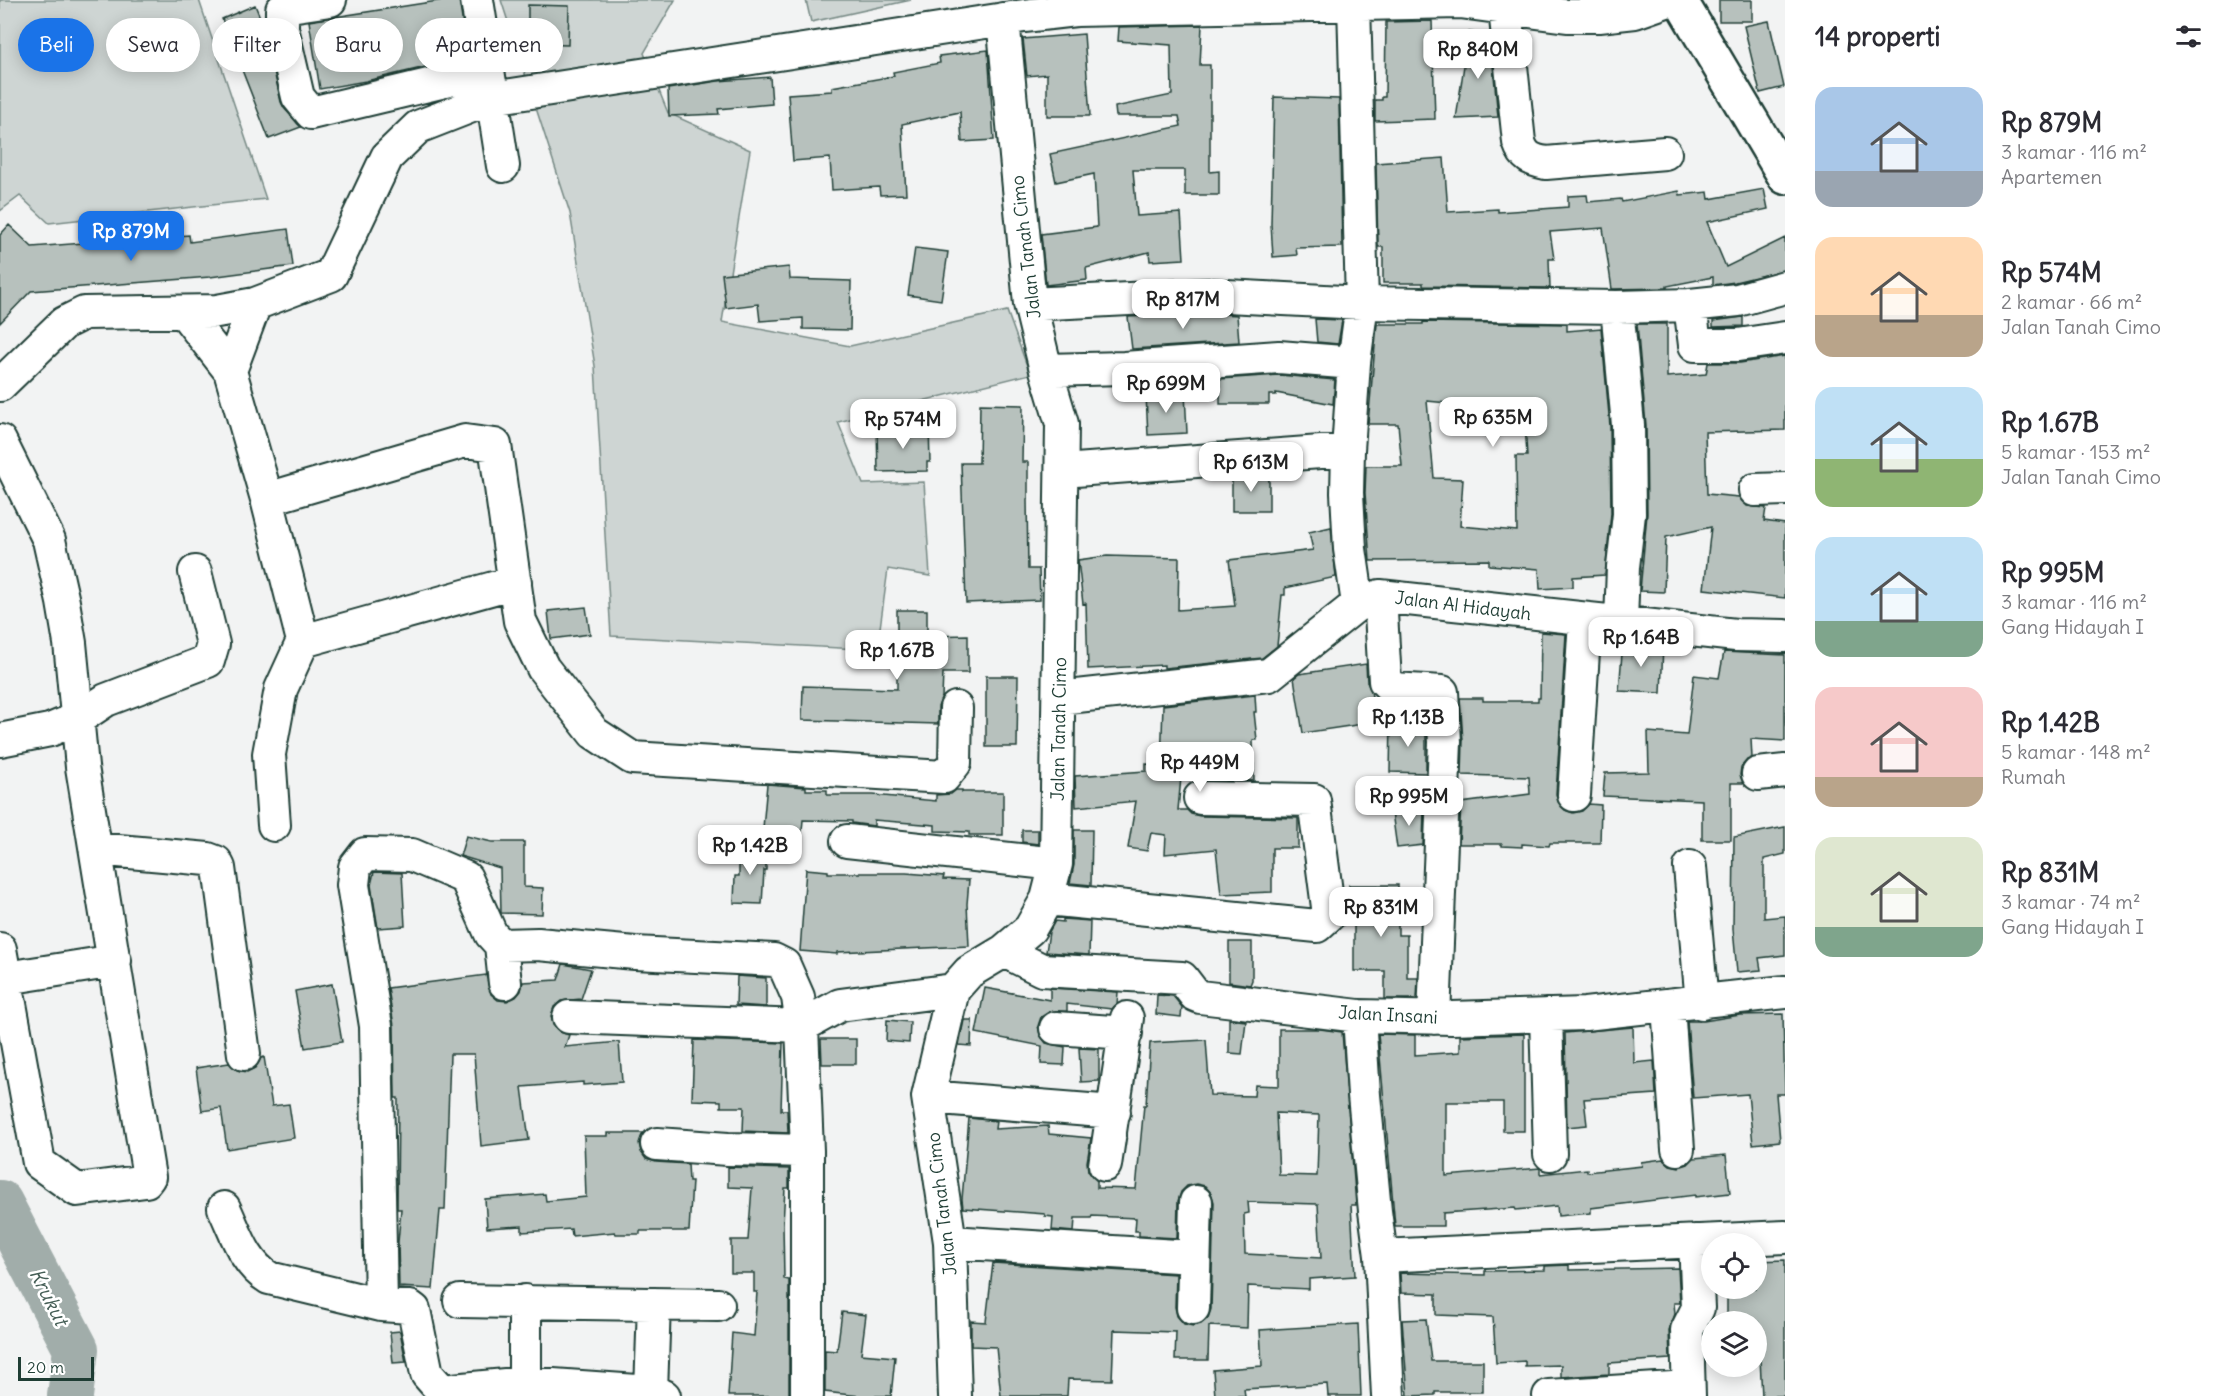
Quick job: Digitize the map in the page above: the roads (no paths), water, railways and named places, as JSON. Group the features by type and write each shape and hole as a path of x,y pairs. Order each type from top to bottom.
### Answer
{"street":[{"path":"330,0 290,6 282,10 282,28 298,97 311,113 490,85 1076,5 1460,2 1567,16 1599,16 1635,12 1669,0"},
{"path":"477,0 503,166"},
{"path":"1680,0 1785,177"},
{"path":"1354,3 1362,303 1354,363 1348,450 1350,549 1369,600 1384,681 1393,690 1442,693 1445,742 1434,1018"},
{"path":"1505,9 1519,142 1523,154 1532,160 1546,163 1665,153"},
{"name":"Jalan Tanah Cimo","path":"956,1396 951,1242 928,1097 954,990 969,972 1004,951 1030,929 1047,899 1056,864 1062,424 1030,304 1017,12"},
{"path":"0,385 64,323 84,313 217,311 255,304 331,275 387,157 418,127 490,85"},
{"path":"1030,304 1208,295 1362,303 1617,307 1690,305 1738,300 1785,287"},
{"path":"230,371 255,304"},
{"path":"1690,305 1695,345 1738,345 1785,338"},
{"path":"1617,307 1628,425 1629,514 1623,567 1621,622"},
{"path":"184,312 230,371 267,499 303,641 281,689 269,754 274,825"},
{"path":"1046,370 1124,368 1279,357 1354,363"},
{"path":"0,441 49,540 63,602 79,718 82,767 115,961 149,1177 146,1181 77,1190 39,1163 2,969 115,961"},
{"path":"267,499 465,441 495,445 520,621 543,668 594,733 632,758 944,777 955,762 956,708"},
{"path":"1062,471 1348,450"},
{"path":"0,740 50,730 79,718 106,700 208,661 213,644 195,573"},
{"path":"303,641 515,582"},
{"path":"1059,698 1269,675 1369,600"},
{"name":"Jalan Al Hidayah","path":"1369,600 1621,622 1736,635 1785,636"},
{"path":"1574,795 1585,620"},
{"path":"1047,899 1317,926 1329,915 1314,800 1200,798"},
{"path":"847,841 1056,864"},
{"path":"96,849 208,859 216,862 219,868 244,1054"},
{"path":"381,1305 376,1026 353,885 355,867 365,854 412,855 466,878 491,934 501,945 505,983"},
{"path":"1690,867 1702,1002"},
{"path":"501,945 538,944 635,953 774,960 784,965 798,997 802,1026 807,1151 807,1396"},
{"name":"Jalan Insani","path":"1004,951 1042,970 1182,978 1195,995 1200,997 1359,1016 1434,1018 1585,1014 1785,992"},
{"path":"569,1017 802,1026 840,1005 954,990"},
{"path":"1668,1006 1678,1149"},
{"path":"1546,1015 1550,1154"},
{"path":"1359,1016 1370,1165 1381,1256 1388,1396"},
{"path":"1056,1028 1126,1025 1105,1165"},
{"path":"928,1097 1114,1112"},
{"path":"657,1144 807,1151"},
{"path":"1193,1308 1196,1202"},
{"path":"224,1208 248,1258 258,1271 270,1278 381,1305 410,1307 414,1310 427,1374 443,1394 525,1383 657,1394 654,1304"},
{"path":"1381,1256 1785,1237"},
{"path":"1549,1396 1689,1392 1687,1330 1698,1308 1695,1241"},
{"path":"951,1242 1193,1257"},
{"path":"460,1301 718,1305"},
{"path":"525,1301 525,1383"}],"waterway":[{"name":"Krukut","path":"0,1203 76,1349 70,1396"}]}
